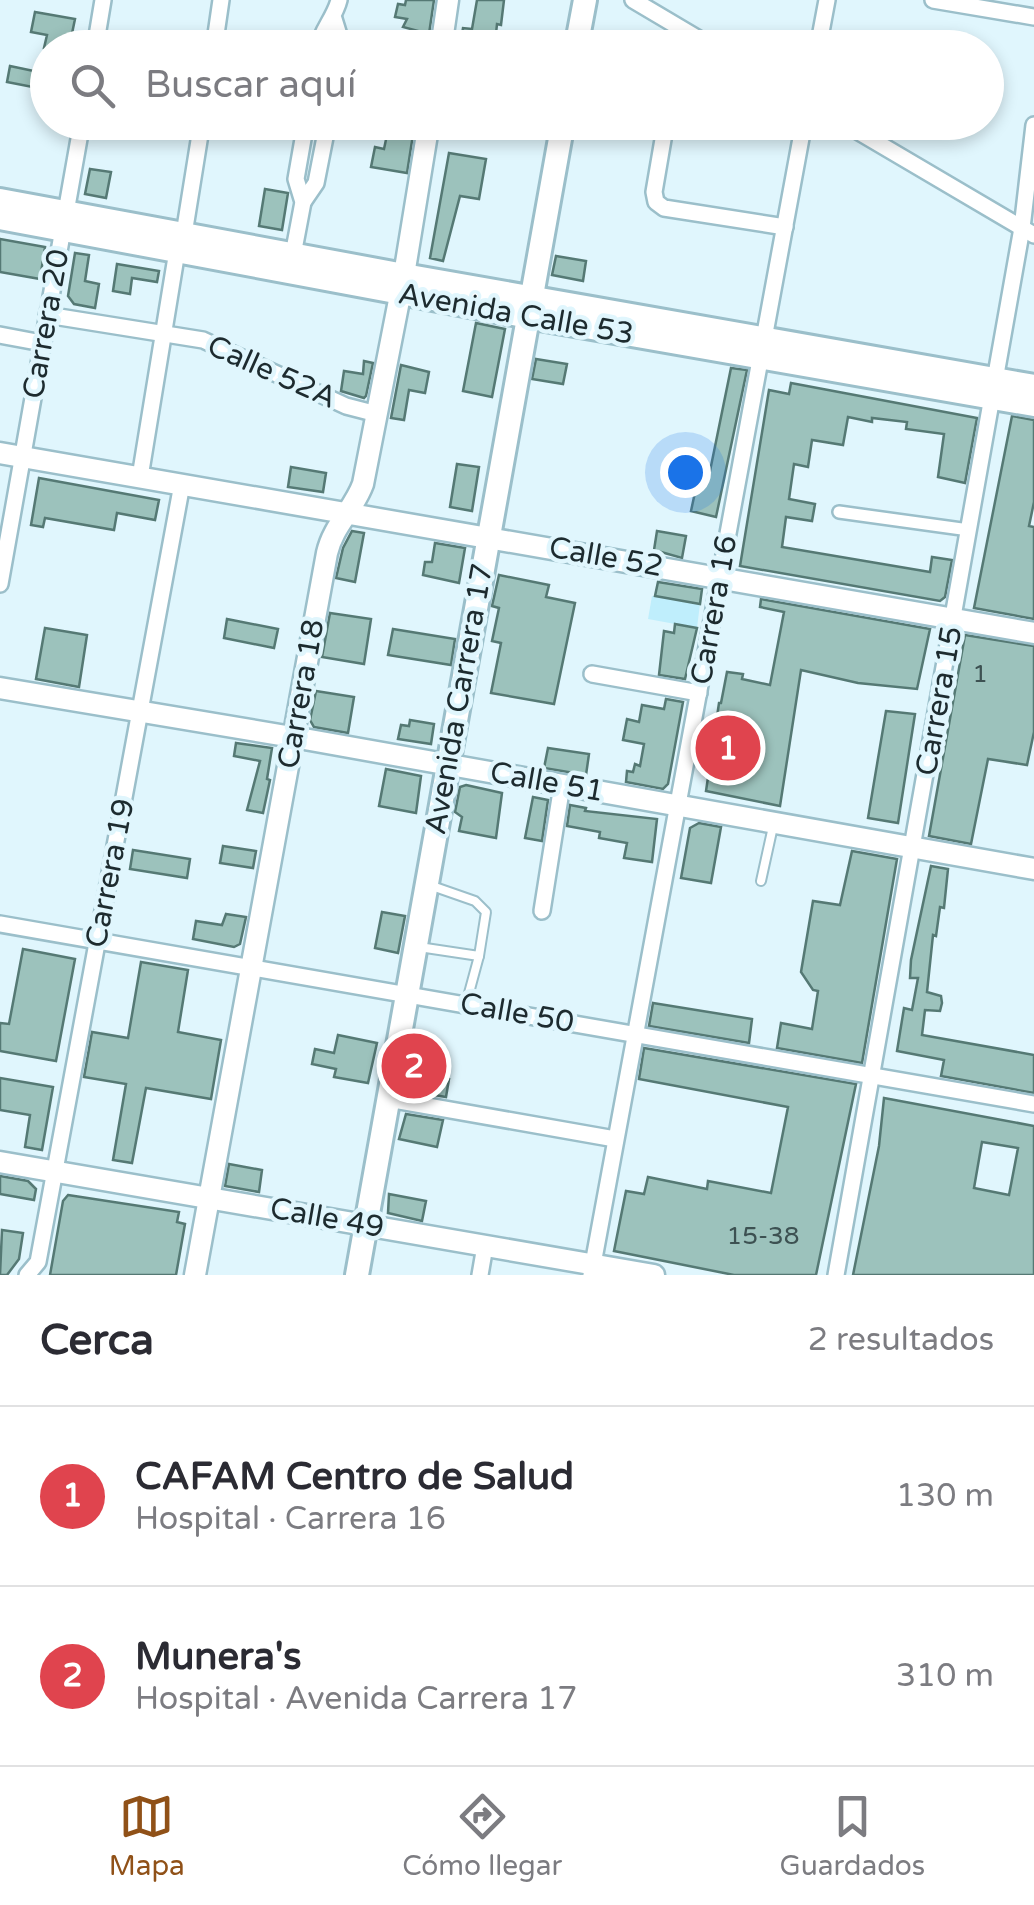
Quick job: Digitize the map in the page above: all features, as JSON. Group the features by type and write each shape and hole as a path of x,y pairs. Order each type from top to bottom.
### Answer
{"main road":[{"path":"579,30 585,0"},
{"name":"Avenida Carrera 17","path":"356,1275 560,140"},
{"name":"Avenida Calle 53","path":"0,200 64,221 994,388 1034,404"},
{"name":"Avenida Calle 53","path":"0,218 64,221"},
{"name":"Avenida Calle 53","path":"180,243 293,255 403,284"},
{"name":"Avenida Calle 53","path":"994,388 1034,386"}],"street":[{"path":"98,30 104,0"},
{"path":"217,30 222,0"},
{"path":"326,30 339,0"},
{"path":"444,30 448,0"},
{"path":"633,0 682,29"},
{"path":"821,30 827,0"},
{"path":"932,0 1034,16"},
{"path":"334,18 338,30"},
{"name":"Carrera 15","path":"836,1275 994,388 1028,232 1034,125"},
{"name":"Carrera 20","path":"0,584 79,140"},
{"path":"140,477 199,140"},
{"path":"293,255 302,202 296,180 303,140"},
{"path":"302,202 316,183 324,140"},
{"name":"Carrera 18","path":"195,1275 327,553 334,531 358,498 363,484 403,284 426,140"},
{"path":"663,140 654,192 656,202 664,208 785,227"},
{"name":"Carrera 16","path":"592,1270 801,140"},
{"path":"872,140 1028,232"},
{"name":"Calle 52A","path":"47,315 203,340 346,406 377,414"},
{"path":"0,335 42,343"},
{"name":"Calle 52","path":"0,453 1034,632"},
{"name":"Carrera 19","path":"32,1268 54,1171 182,484"},
{"path":"840,512 969,530"},
{"path":"592,674 699,693"},
{"name":"Calle 51","path":"0,688 1034,868"},
{"path":"542,911 562,785"},
{"name":"Calle 50","path":"0,924 1034,1104"},
{"path":"388,1099 615,1139"},
{"name":"Calle 49","path":"0,1162 485,1246 592,1270 654,1275"},
{"path":"480,1275 485,1246"}],"lane":[{"path":"761,881 774,822"},
{"path":"426,884 475,901 486,912 466,1004"},
{"path":"415,946 479,956"}],"shaded area":[{"path":"652,596 700,604 697,628 648,619"}],"building":[{"path":"406,0 434,0 430,30 403,27 407,19 395,17 398,4 405,5"},
{"path":"477,0 504,0 501,25 497,24 496,30 463,30 472,29"},
{"path":"35,12 75,19 73,30 31,30"},
{"path":"10,66 30,70 30,86 7,82"},
{"path":"386,140 412,140 407,173 371,167 375,147 384,149"},
{"path":"449,153 486,159 479,199 460,196 443,261 430,258"},
{"path":"90,169 111,172 106,198 85,194"},
{"path":"265,189 288,193 282,230 259,226"},
{"path":"0,239 45,247 40,279 0,272"},
{"path":"75,253 89,255 85,281 99,284 95,308 74,304 68,296"},
{"path":"556,256 586,261 583,281 552,275"},
{"path":"117,264 159,271 157,282 132,278 130,294 113,291"},
{"path":"476,323 505,329 492,397 463,391"},
{"path":"536,359 567,364 563,384 532,379"},
{"path":"364,361 373,363 366,396 341,391 344,371 363,374"},
{"path":"401,365 429,372 425,393 409,390 404,420 391,418"},
{"path":"731,368 747,370 716,517 691,511 700,469 710,471"},
{"path":"791,383 977,418 965,483 938,477 944,434 906,429 907,422 872,418 872,422 848,417 843,445 812,440 808,467 794,464 789,499 815,504 812,521 786,517 782,547 930,572 932,557 952,560 945,597 940,601 740,566 769,390 789,394"},
{"path":"1012,416 1034,420 1034,502 1029,526 1034,527 1034,619 974,608"},
{"path":"457,464 479,467 472,511 450,507"},
{"path":"291,467 326,473 323,492 288,487"},
{"path":"39,478 159,500 155,520 117,513 114,530 45,518 43,527 31,525"},
{"path":"352,531 364,533 355,582 336,578 343,548"},
{"path":"657,531 686,536 682,558 654,550"},
{"path":"435,543 465,548 459,583 423,575 425,562 432,562"},
{"path":"499,575 549,585 546,597 575,603 554,704 491,693 501,643 492,641 499,608 492,606"},
{"path":"658,582 702,589 700,604 655,596"},
{"path":"761,599 930,629 917,689 858,683 801,670 780,806 706,791 727,672 770,685 784,612 760,607"},
{"path":"330,613 371,619 364,664 322,657"},
{"path":"227,619 278,629 274,648 224,638"},
{"path":"675,624 697,628 685,679 659,675 664,631 674,633"},
{"path":"45,628 87,635 79,687 36,679"},
{"path":"393,629 455,639 451,665 388,655"},
{"path":"965,635 1034,646 1034,732 1027,765 988,759 971,844 929,836"},
{"path":"316,691 354,697 348,733 314,727 310,720"},
{"path":"666,699 683,702 668,784 663,789 626,782 627,771 633,772 635,764 640,766 644,744 623,740 627,719 639,722 642,705 664,709"},
{"path":"886,711 915,714 898,823 868,818"},
{"path":"410,720 434,724 431,744 398,739 401,725 409,726"},
{"path":"236,743 272,748 263,813 247,810 260,761 234,756"},
{"path":"548,748 589,754 586,775 544,768"},
{"path":"386,769 421,776 416,813 379,806"},
{"path":"460,787 502,793 496,838 459,831 462,817 455,812"},
{"path":"533,797 548,800 542,841 525,838"},
{"path":"570,805 586,808 585,811 657,819 652,862 624,858 627,843 599,838 600,832 567,826"},
{"path":"699,823 721,827 711,883 681,878 690,828"},
{"path":"223,846 256,851 253,868 220,863"},
{"path":"133,850 190,859 187,878 130,869"},
{"path":"852,851 897,859 862,1063 777,1048 781,1023 812,1029 818,991 813,990 801,972 813,901 840,905"},
{"path":"931,866 948,869 944,908 940,907 936,936 933,935 927,992 941,996 942,1003 940,1011 925,1010 922,1035 1034,1055 1034,1093 941,1076 944,1060 897,1051 904,1008 912,1010 918,978 910,978 911,960"},
{"path":"382,912 405,916 398,953 375,948"},
{"path":"226,914 246,917 240,944 234,947 193,939 196,921 222,925"},
{"path":"23,949 75,959 56,1061 0,1051 0,1023 9,1024"},
{"path":"141,962 188,970 178,1032 221,1040 211,1099 146,1088 132,1163 113,1160 126,1084 84,1077 92,1032 128,1038"},
{"path":"653,1003 752,1019 749,1043 649,1026"},
{"path":"338,1035 377,1043 368,1083 334,1077 336,1069 312,1064 315,1049 334,1053"},
{"path":"644,1048 856,1084 816,1275 734,1275 614,1251 626,1191 644,1194 648,1177 707,1189 708,1181 771,1193 788,1107 639,1079"},
{"path":"412,1053 435,1058 431,1076 449,1079 446,1097 406,1087"},
{"path":"0,1078 53,1087 42,1150 25,1147 30,1115 0,1110"},
{"path":"884,1098 1034,1126 1034,1275 853,1275 879,1146","holes":["982,1142 1018,1148 1009,1195 974,1188"]},
{"path":"406,1114 443,1120 437,1147 399,1139"},
{"path":"229,1164 262,1170 259,1192 225,1186"},
{"path":"0,1176 28,1181 36,1189 34,1200 0,1194"},
{"path":"389,1194 426,1201 422,1221 388,1213"},
{"path":"68,1195 179,1212 177,1222 185,1224 176,1275 50,1275 63,1201"},
{"path":"2,1230 23,1233 19,1259 7,1275 0,1275"}],"place":[{"name":"CAFAM Centro de Salud","path":"728,748"},
{"name":"Munera's","path":"414,1066"}]}
